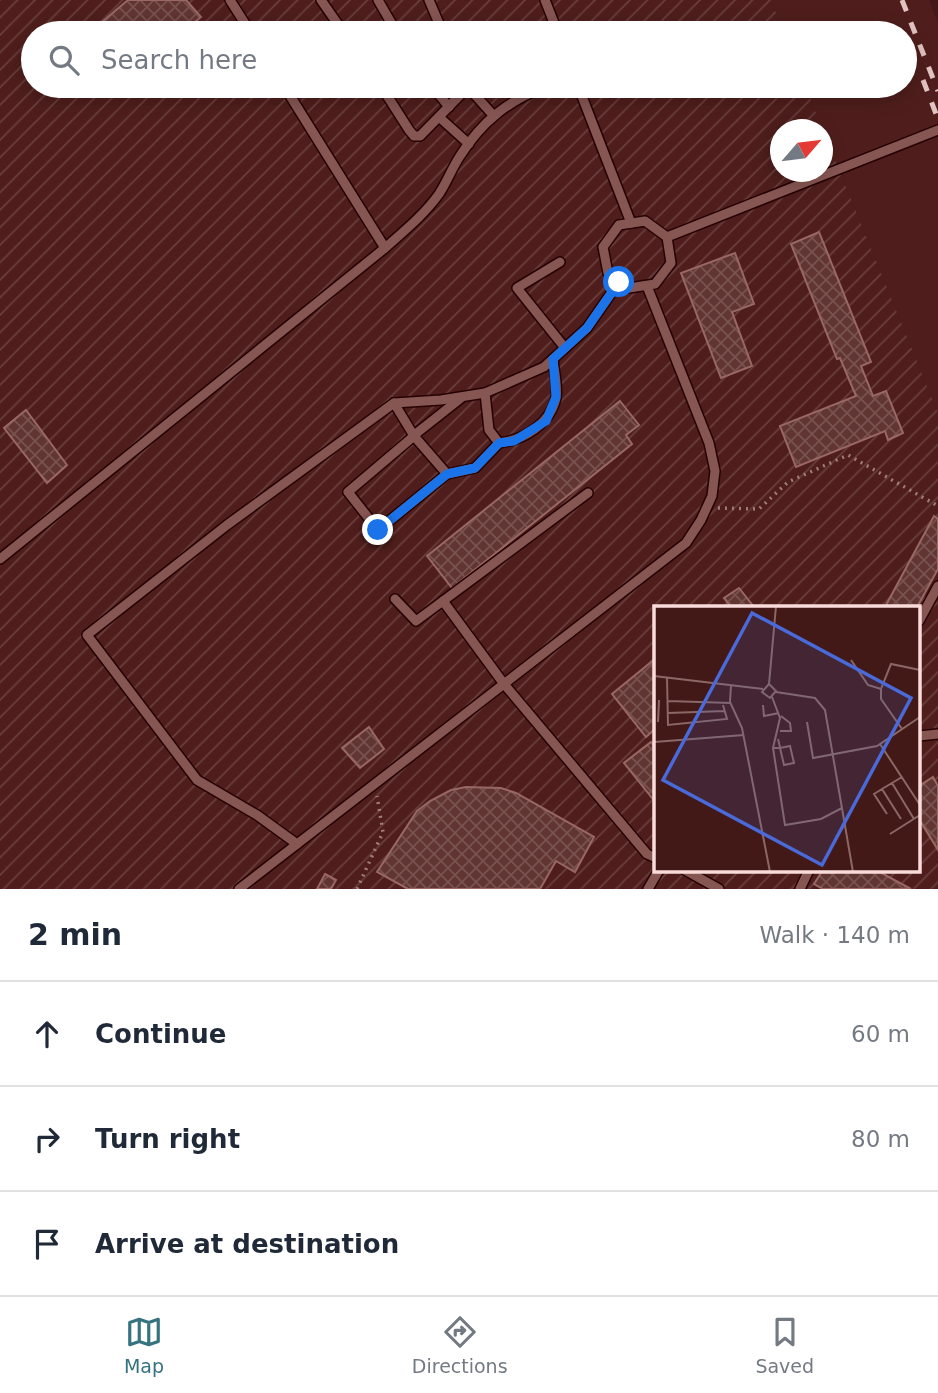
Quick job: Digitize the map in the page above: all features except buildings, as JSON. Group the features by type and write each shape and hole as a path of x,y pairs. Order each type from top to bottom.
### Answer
{"lane":[{"path":"230,0 243,21"},
{"path":"321,0 336,21"},
{"path":"378,0 390,21"},
{"path":"429,0 438,21"},
{"path":"545,0 553,21"},
{"path":"291,98 385,248"},
{"path":"389,98 414,135 420,136 457,98"},
{"path":"442,98 449,107"},
{"path":"480,98 496,113"},
{"path":"0,558 413,224 438,195 469,144 496,113 520,98"},
{"path":"583,98 631,223"},
{"path":"439,117 469,144"},
{"path":"667,237 938,130"},
{"path":"645,221 667,237 671,263 655,284 629,288 608,273 603,247 619,225 631,223 645,221"},
{"path":"560,262 517,288 565,348"},
{"path":"297,844 257,815 197,780 87,635 227,525 394,403 485,393 544,367 587,328 619,282"},
{"path":"239,889 686,543 712,496 715,471 709,443 647,286"},
{"path":"462,397 348,492 378,530 447,474 475,468 499,443 514,441 546,421 556,397 553,359"},
{"path":"485,393 489,430 499,443"},
{"path":"394,403 414,436 447,474"},
{"path":"395,599 416,621 588,493"},
{"path":"920,619 938,586"},
{"path":"443,601 504,684 647,854 654,857"},
{"path":"920,736 938,734"},
{"path":"648,889 658,872"},
{"path":"689,872 719,889"},
{"path":"800,889 808,872"}],"path":[{"path":"707,507 759,509 788,482 848,455 938,506"},
{"path":"357,889 383,832 376,783"}],"shaded area":[{"path":"0,0 771,0 779,21 21,21 21,98 810,98 818,119 770,119 770,182 833,182 833,155 938,413 938,889 0,889"},
{"path":"771,0 929,0 938,23 938,413 833,155 833,119 818,119 810,98 917,98 917,21 779,21"}],"railway":[{"path":"902,0 910,21"},
{"path":"917,38 938,91"},
{"path":"923,80 938,119"}],"route":[{"path":"378,530 447,474 475,468 499,443 514,441 546,421 556,397 553,359 587,328 619,282"}]}
